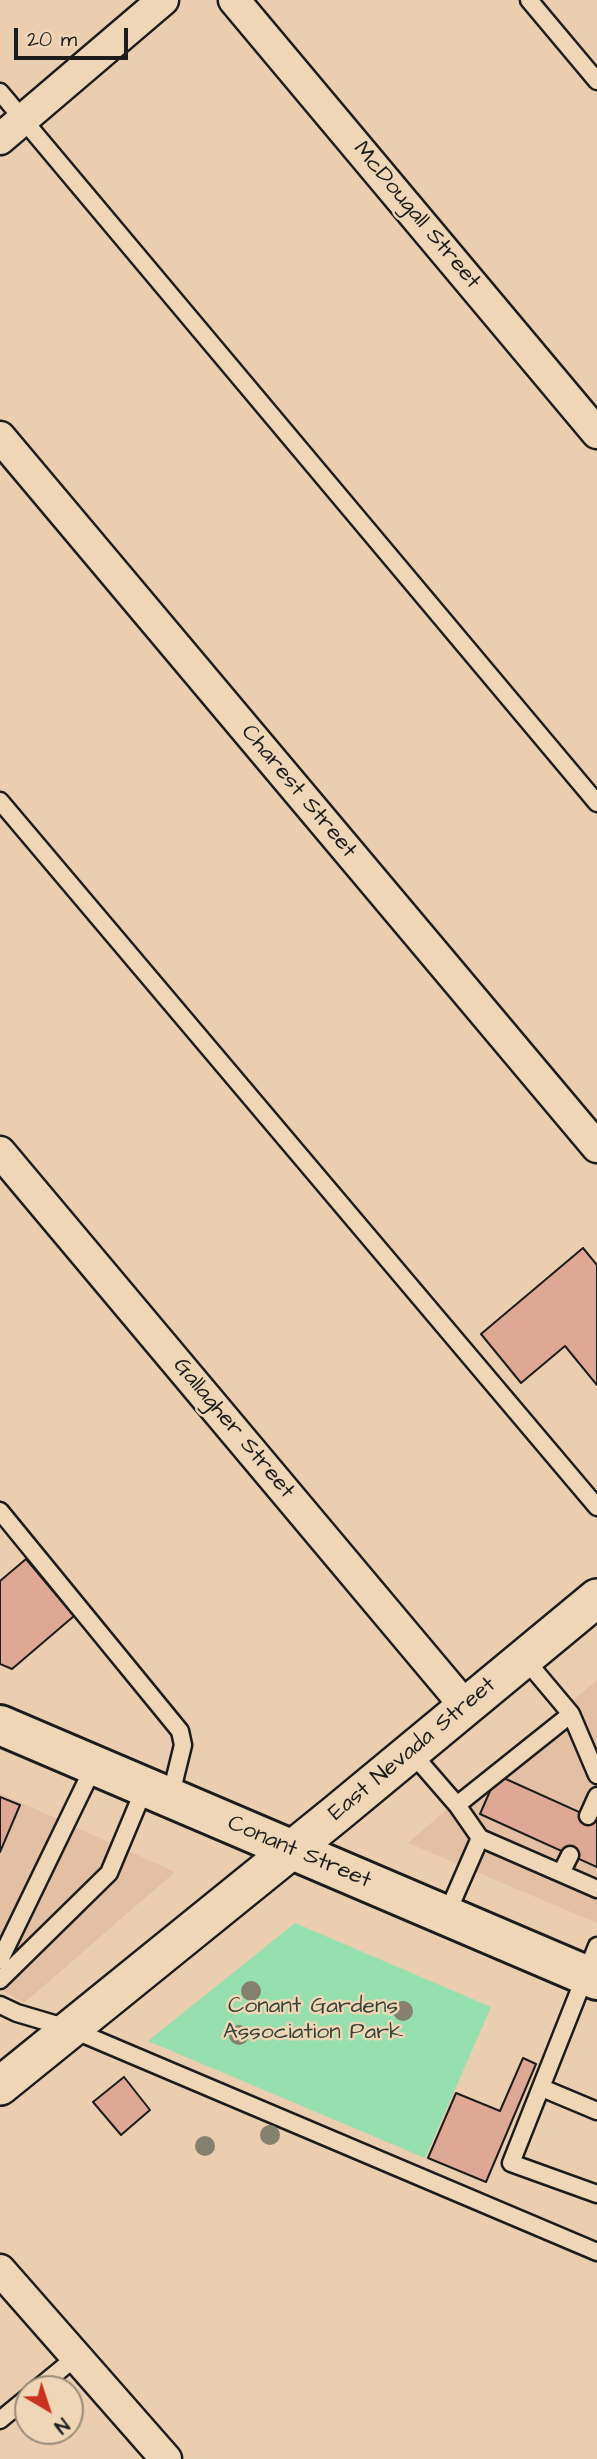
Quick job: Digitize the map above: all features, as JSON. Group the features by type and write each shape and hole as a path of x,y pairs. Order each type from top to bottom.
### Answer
{"main road":[{"name":"Conant Street","path":"0,1726 446,1916 593,1967"}],"street":[{"path":"0,139 163,0"},
{"name":"McDougall Street","path":"234,0 597,433"},
{"name":"Charest Street","path":"0,437 597,1147"},
{"name":"Gallagher Street","path":"0,1152 466,1707"},
{"name":"East Nevada Street","path":"0,2086 597,1598"},
{"path":"0,2270 166,2459"}],"lane":[{"path":"529,0 597,80"},
{"path":"0,92 597,803"},
{"path":"0,801 597,1507"},
{"path":"0,1511 180,1731 183,1745 109,1873 0,1980"},
{"path":"524,1658 571,1714 597,1775"},
{"path":"457,1805 571,1714"},
{"path":"411,1752 457,1805 480,1839 597,1889"},
{"path":"0,1960 94,1766"},
{"path":"588,1816 597,1796"},
{"path":"446,1916 480,1839"},
{"path":"561,1873 570,1855"},
{"path":"593,1967 511,2163 597,2194"},
{"path":"0,2005 17,2013 71,2029 597,2252"},
{"path":"542,2088 597,2111"},
{"path":"54,2375 76,2357"},
{"path":"0,2420 14,2408"}],"shaded area":[{"path":"597,1680 597,1923 408,1843"},
{"path":"0,1793 175,1872 24,2003 0,1989"}],"green space":[{"name":"Conant Gardens Association Park","path":"295,1923 491,2007 425,2158 148,2041"}],"building":[{"path":"583,1248 597,1265 597,1385 565,1346 521,1383 481,1334"},
{"path":"26,1559 74,1616 12,1669 0,1664 0,1581"},
{"path":"497,1775 597,1820 597,1867 480,1814"},
{"path":"0,1797 20,1805 0,1852"},
{"path":"523,2058 536,2064 486,2182 428,2158 456,2093 500,2111"},
{"path":"124,2077 150,2110 121,2135 93,2102"}]}
